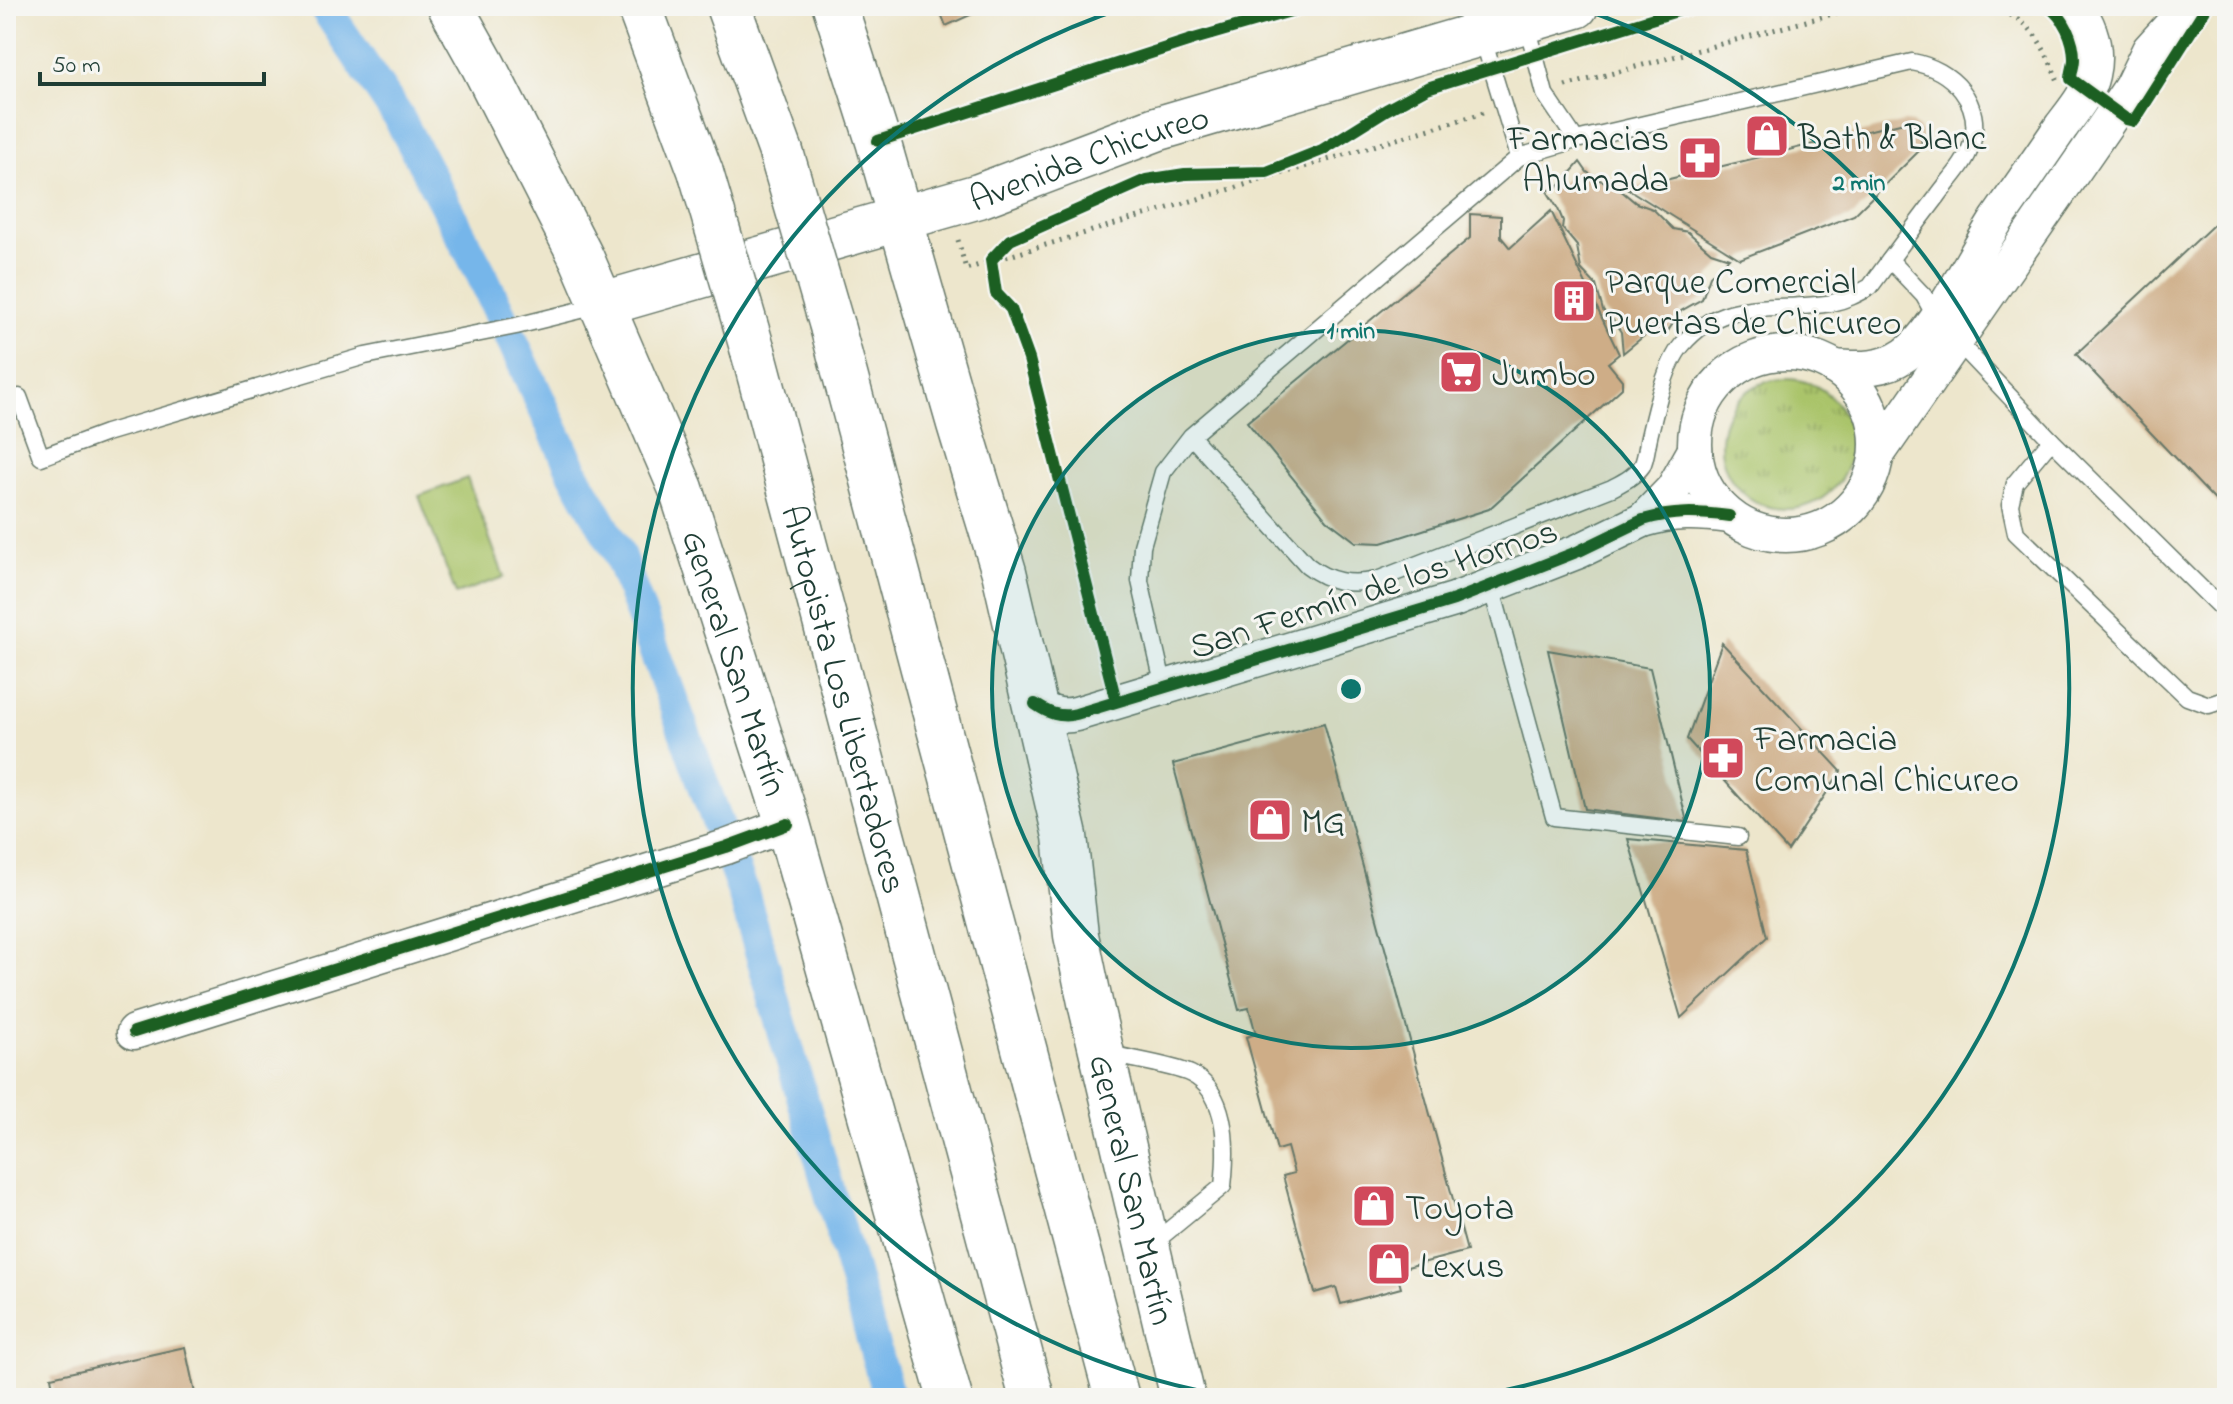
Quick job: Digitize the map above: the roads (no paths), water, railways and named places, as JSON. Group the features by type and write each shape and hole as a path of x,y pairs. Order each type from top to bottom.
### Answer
{"main road":[{"name":"General San Martín","path":"450,6 603,304 681,489 788,824 950,1398"},
{"name":"Autopista Los Libertadores","path":"639,6 701,173 753,351 1032,1398"},
{"path":"728,6 781,152 832,326 1117,1398"},
{"name":"General San Martín","path":"835,6 901,216 1048,723 1076,935 1183,1398"},
{"name":"Avenida Chicureo","path":"603,304 1011,185 1156,129 1506,18 1576,6"}],"street":[{"path":"1877,455 1946,330 1996,221 2078,90 2092,77 2095,53 2091,31 2076,6"},
{"path":"1834,367 1874,368 1893,362 1946,330 2107,123 2131,87 2149,50 2189,6"},
{"path":"1783,353 1810,356 1834,367 1851,379 1873,414 1878,435 1873,474 1855,505 1824,528 1805,534 1775,535 1746,527 1729,516 1705,487 1695,450 1700,414 1713,391 1732,371 1765,356 1783,353"},
{"name":"San Fermín de los Hornos","path":"1643,520 1673,489 1695,450"},
{"name":"San Fermín de los Hornos","path":"1048,723 1395,619 1579,551 1643,520 1687,512 1729,516"},
{"path":"134,1032 726,847 788,824"}],"lane":[{"path":"1506,18 1544,91 1576,140"},
{"path":"1506,18 1503,107 1519,157"},
{"path":"1164,687 1140,581 1142,546 1163,472 1191,436 1519,157 1576,140 1912,62 1942,71 1965,93 1974,119 1974,133 1965,159 1870,287 1849,298 1827,303 1754,306 1718,318 1698,330 1681,346 1661,390 1643,465 1629,479 1598,494 1377,580 1346,583 1330,579 1307,565 1191,436"},
{"path":"1890,260 1924,296 1946,330 2051,440 2227,614"},
{"path":"19,397 41,457 106,433 365,356 516,326 603,304"},
{"path":"2051,440 2015,483 2010,505 2016,533 2187,697 2209,705 2227,699"},
{"path":"1491,586 1554,817 1738,837"},
{"path":"1101,1052 1190,1074 1212,1091 1221,1122 1227,1154 1223,1186 1147,1249"}],"waterway":[{"path":"324,6 399,118 481,273 574,474 619,554 743,892 889,1398"}],"place":[{"name":"Bath & Blanc","path":"1767,136"},
{"name":"Farmacias Ahumada","path":"1700,158"},
{"name":"Parque Comercial Puertas de Chicureo","path":"1574,301"},
{"name":"Jumbo","path":"1461,372"},
{"name":"Farmacia Comunal Chicureo","path":"1723,758"},
{"name":"MG","path":"1270,820"},
{"name":"Toyota","path":"1374,1206"},
{"name":"Lexus","path":"1389,1264"}]}
